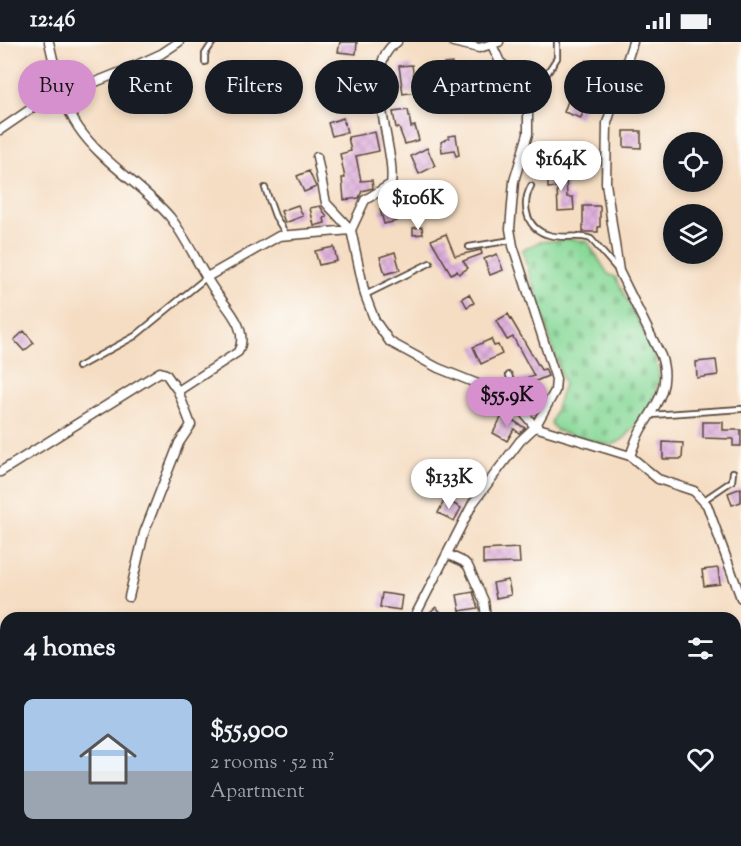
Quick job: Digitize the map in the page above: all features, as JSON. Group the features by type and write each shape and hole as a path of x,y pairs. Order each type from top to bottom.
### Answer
{"street":[{"path":"49,42 53,60"},
{"path":"96,82 161,54 179,42"},
{"path":"351,231 365,200 391,184 392,172 381,109 381,78 384,55 397,42"},
{"path":"453,42 479,48 495,43 502,60"},
{"path":"630,456 643,426 662,396 665,380 664,363 619,271 609,208 604,140 609,109 633,42"},
{"path":"0,130 23,114"},
{"path":"71,114 80,131 170,218 236,321 241,338 240,349 234,356 178,391"},
{"path":"417,612 473,503 520,441 535,428 552,398 556,379 512,240 514,181 528,134 529,114"},
{"path":"317,157 326,203 351,231 365,295 382,332 397,348 465,380 495,390 519,407 535,428 630,456 658,479 694,491 704,500 741,598"},
{"path":"207,277 286,234 351,231"},
{"path":"0,472 160,372 166,374 178,391 191,425 179,443 144,533 129,597"},
{"path":"447,554 468,566 484,602 485,612"}],"lane":[{"path":"205,60 205,54 213,42"},
{"path":"552,66 557,58 557,42"},
{"path":"531,186 526,195 525,212 536,227 551,236 591,239 619,271"},
{"path":"265,188 275,216 286,234"},
{"path":"469,247 512,240"},
{"path":"365,295 430,263"},
{"path":"78,367 135,336 207,277"},
{"path":"509,375 519,407"},
{"path":"651,415 741,409"},
{"path":"704,500 730,483 733,472"}],"green space":[{"path":"571,239 587,241 608,274 615,277 648,342 658,368 658,384 650,405 627,435 610,445 557,431 551,423 564,384 522,250 539,242"}],"building":[{"path":"340,42 357,42 356,54 338,52"},
{"path":"411,65 411,93 403,94 399,66"},
{"path":"408,110 411,127 415,126 419,140 405,144 399,128 396,128 393,114 399,114 399,111"},
{"path":"570,114 582,114 581,118"},
{"path":"343,118 347,132 332,136 328,123"},
{"path":"624,131 641,131 641,148 624,147"},
{"path":"375,132 379,151 356,156 361,181 372,180 373,188 362,191 359,198 344,200 342,178 345,178 340,154 351,151 348,137"},
{"path":"456,135 459,155 456,156 454,150 442,152 441,142 449,138 448,136"},
{"path":"549,145 563,148 560,161 546,159"},
{"path":"427,148 435,166 419,174 411,156"},
{"path":"309,171 316,187 304,192 297,176"},
{"path":"548,173 559,173 560,177 566,177 567,197 573,197 574,210 558,211 557,187 548,188"},
{"path":"438,189 443,207 427,212 422,193"},
{"path":"298,205 303,216 285,223 281,211"},
{"path":"320,206 327,217 324,218 325,223 314,226 310,208"},
{"path":"394,206 397,221 384,224 380,209"},
{"path":"583,206 600,206 598,232 583,232"},
{"path":"422,227 423,234 413,235 413,228"},
{"path":"446,234 455,256 481,250 482,254 463,261 468,268 459,274 457,271 451,274 431,240"},
{"path":"334,247 337,261 319,265 315,251"},
{"path":"395,252 400,270 385,274 380,257"},
{"path":"497,254 503,270 490,275 484,259"},
{"path":"469,294 474,303 467,307 462,298"},
{"path":"508,314 541,370 545,369 548,376 519,388 517,381 534,376 513,337 507,340 496,321"},
{"path":"24,331 34,343 24,351 14,340"},
{"path":"491,339 494,346 498,345 502,354 481,364 473,347"},
{"path":"716,360 718,375 697,378 696,362"},
{"path":"503,414 525,428 519,433 514,429 507,441 493,433"},
{"path":"703,422 723,422 723,430 741,430 741,446 733,446 733,439 703,438"},
{"path":"663,442 683,443 682,459 663,459"},
{"path":"741,488 741,502 732,505 728,493"},
{"path":"445,499 461,508 454,521 438,513"},
{"path":"519,548 520,563 483,564 483,550"},
{"path":"718,568 720,584 704,586 702,570"},
{"path":"508,580 511,595 496,598 493,583"},
{"path":"473,592 478,608 460,611 457,595"},
{"path":"382,593 402,596 400,610 380,607"},
{"path":"436,607 441,612 430,612"}]}
